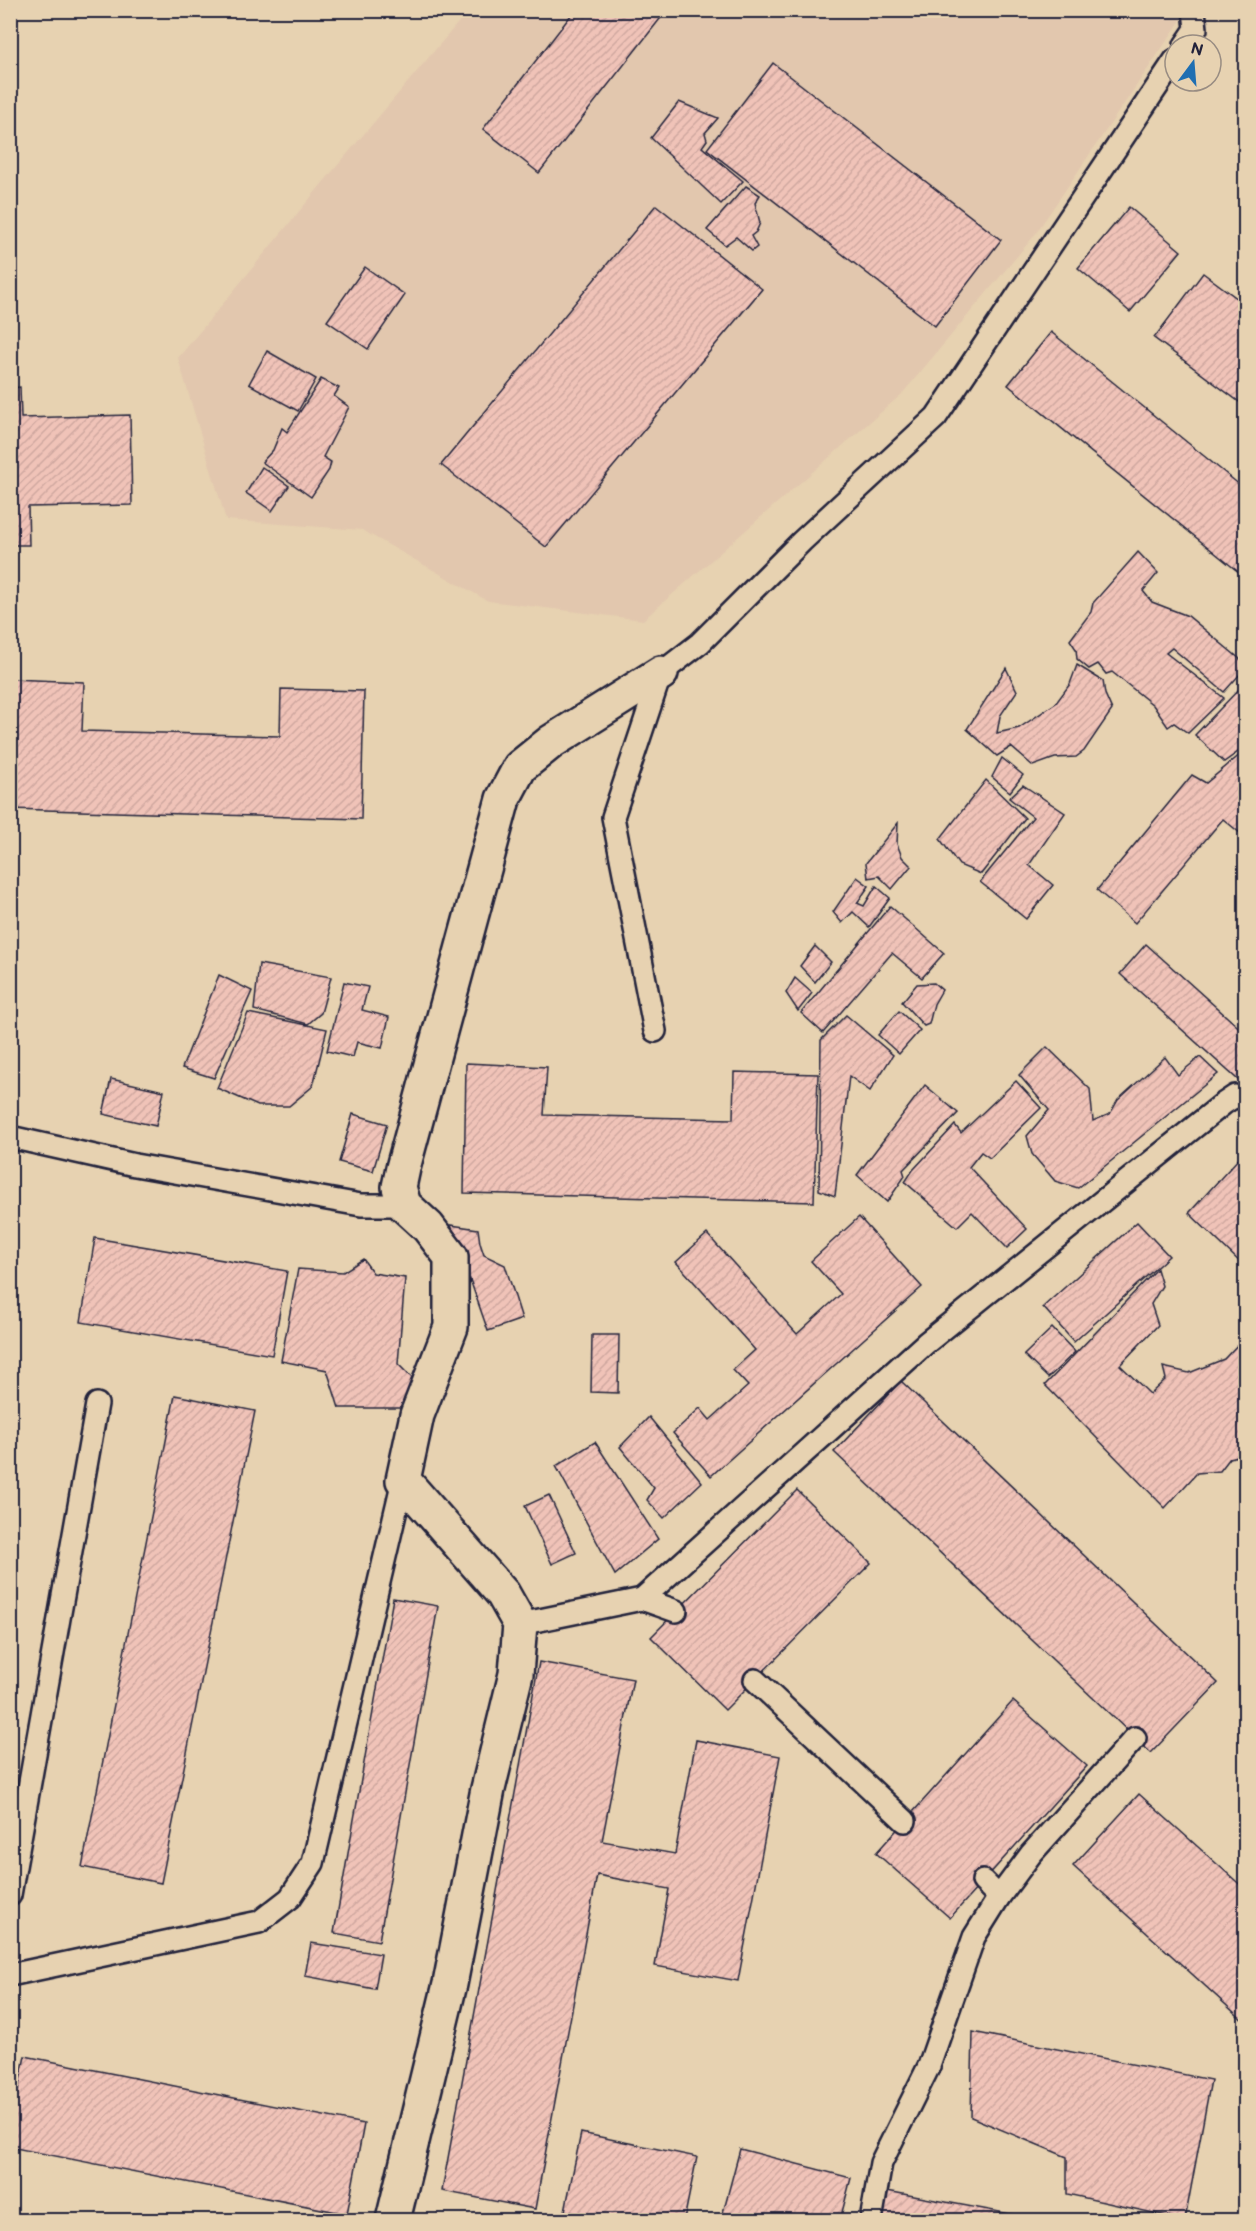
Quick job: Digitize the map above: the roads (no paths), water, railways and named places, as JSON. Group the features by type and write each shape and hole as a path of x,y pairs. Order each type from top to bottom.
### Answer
{"street":[{"path":"393,2220 450,1984 488,1789 516,1674 520,1624 503,1594 403,1480 417,1415 451,1327 451,1257 428,1227 404,1205 399,1187 503,799 520,767 551,742 662,673"}],"lane":[{"path":"1193,33 1196,28 1194,10"},
{"path":"656,1031 613,817 662,673 700,643 802,541 936,417 1163,78"},
{"path":"520,1624 642,1599 926,1343 1223,1104 1235,1096 1245,1100"},
{"path":"10,1137 135,1165 361,1205 404,1205"},
{"path":"10,1895 16,1832 97,1404"},
{"path":"10,1975 259,1922 290,1898 313,1863 403,1480"},
{"path":"642,1599 676,1611"},
{"path":"755,1680 905,1821"},
{"path":"871,2220 881,2163 929,2066 974,1937 999,1897 1031,1854 1135,1738"},
{"path":"983,1881 999,1897"}]}
